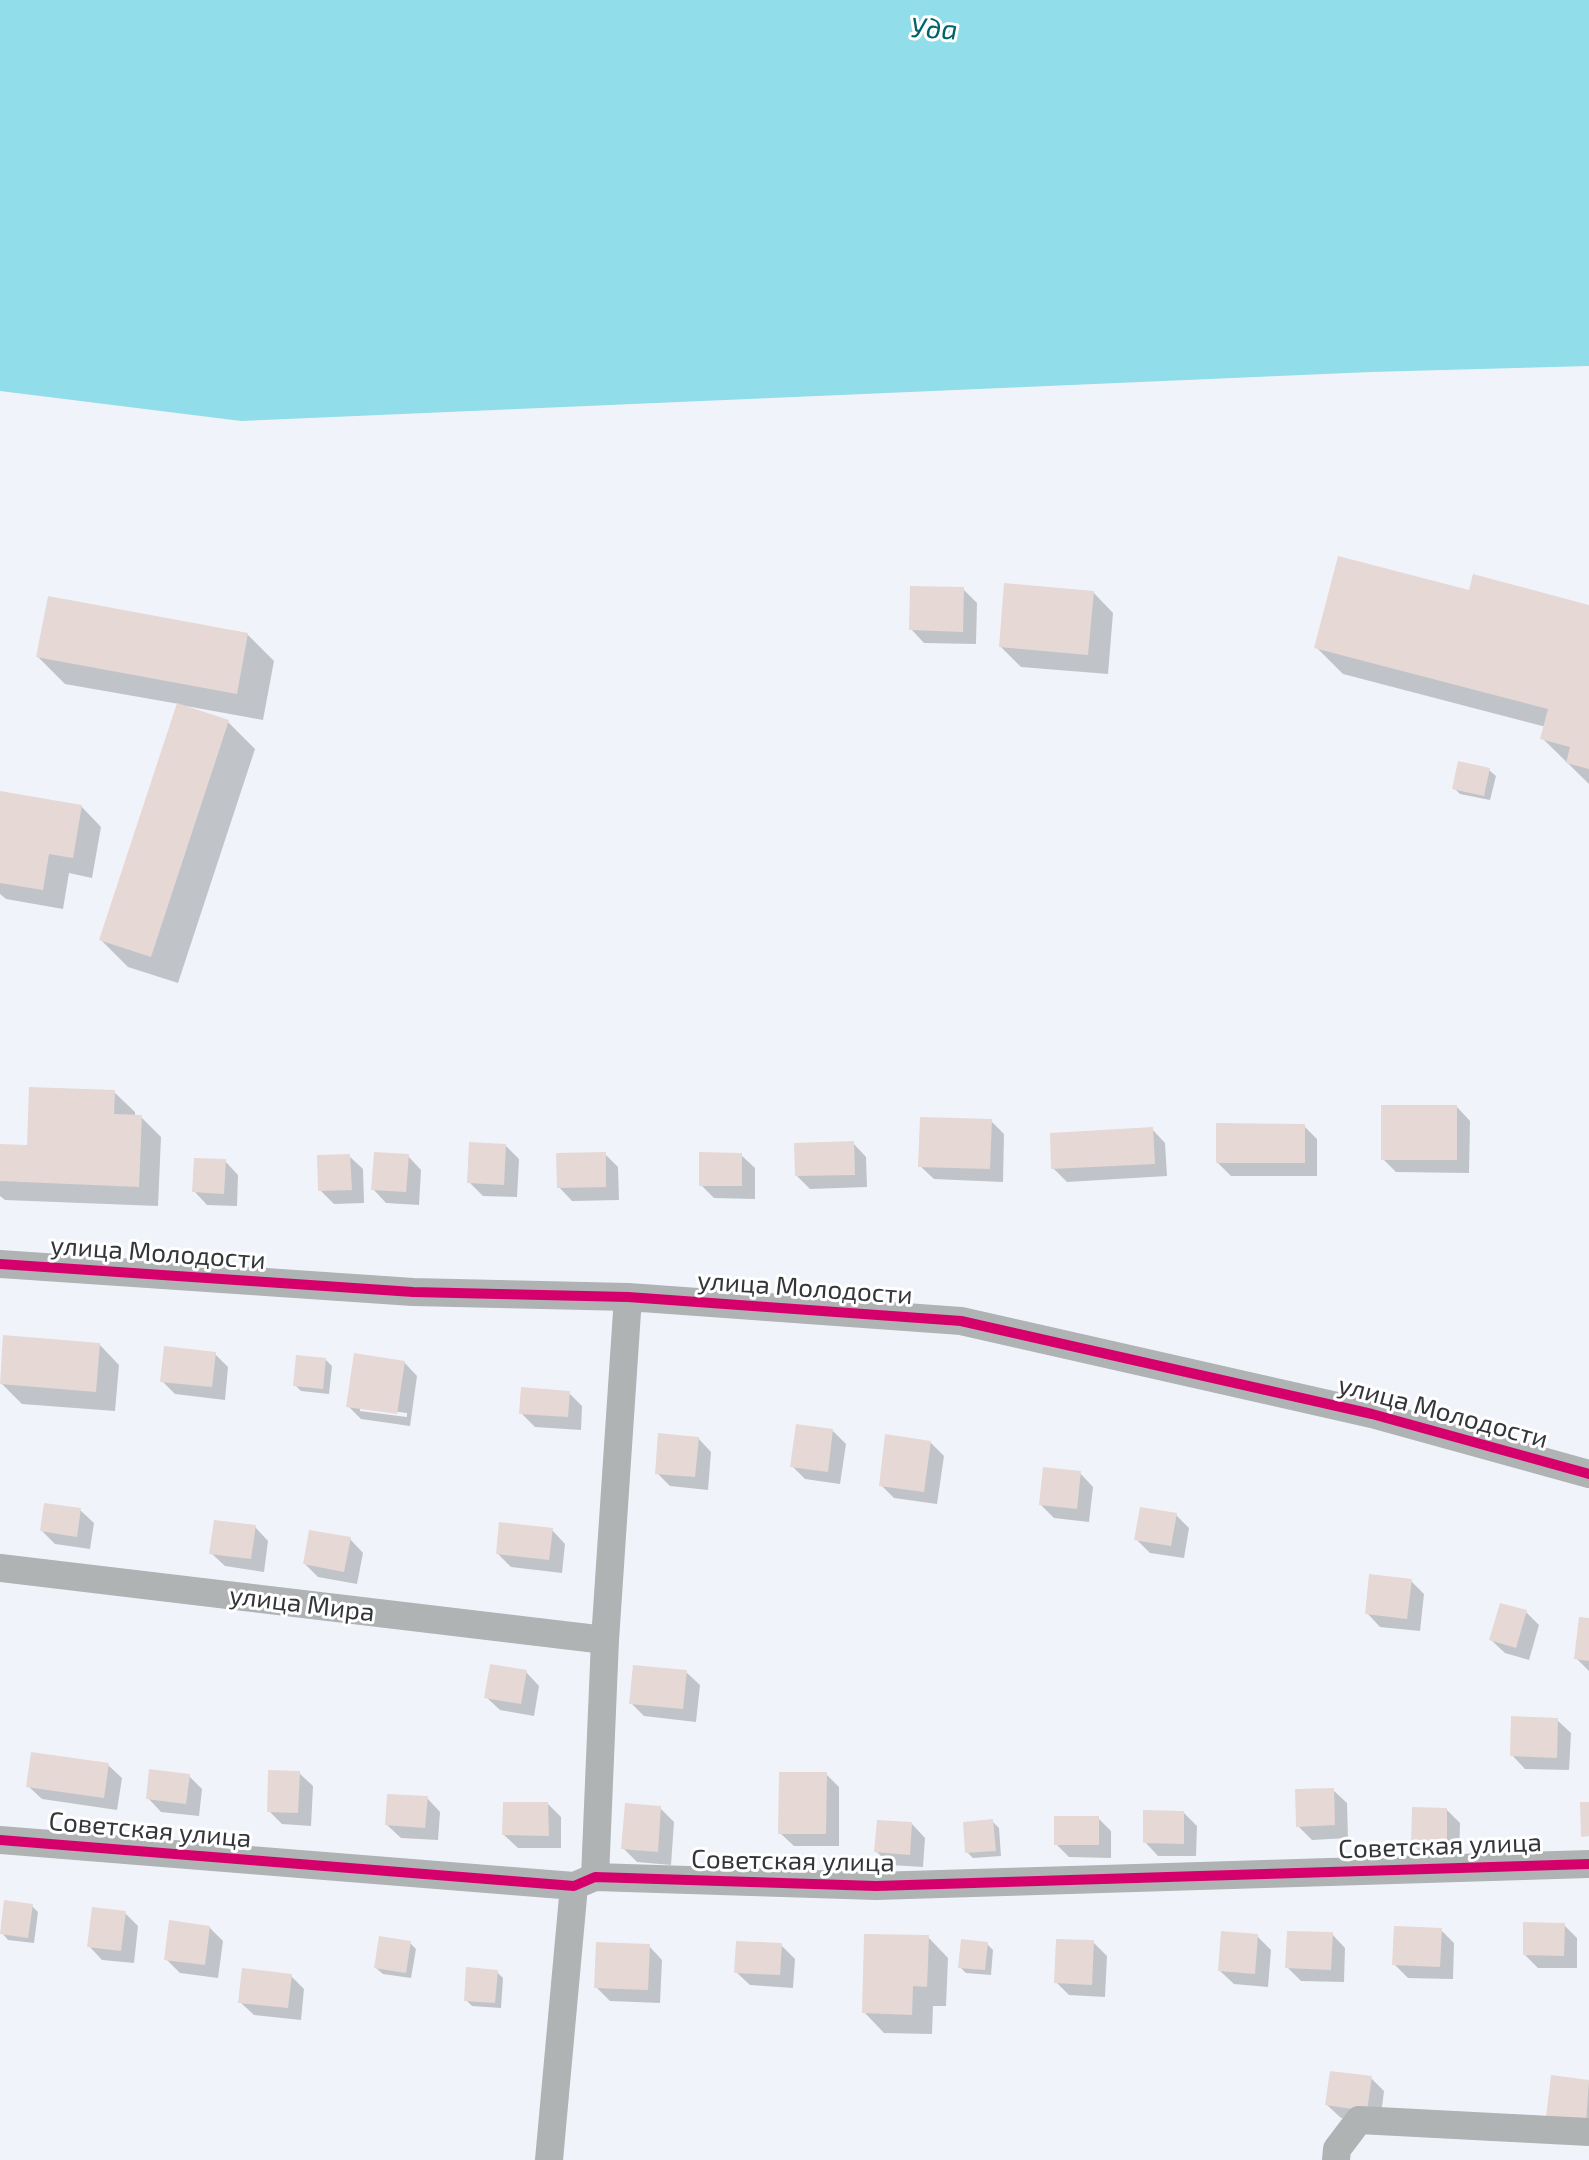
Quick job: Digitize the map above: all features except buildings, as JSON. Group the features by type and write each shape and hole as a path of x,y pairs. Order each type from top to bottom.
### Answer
{"street":[{"name":"улица Молодости","path":"0,1264 413,1292 628,1297 961,1321 1372,1414 1589,1474"},
{"path":"549,2160 584,1882 605,1640 628,1297"},
{"name":"улица Мира","path":"0,1568 605,1640"},
{"name":"Советская улица","path":"0,1840 584,1882 876,1886 1589,1864"},
{"path":"1336,2160 1337,2149 1359,2120 1589,2132"}],"water":[{"name":"Уда","path":"0,0 1589,0 1589,366 1371,372 241,421 0,391"}],"cycle path":[{"path":"0,1264 413,1292 628,1297 961,1321 1372,1414 1589,1474"},
{"path":"0,1840 574,1886 595,1877 876,1886 1589,1864"}]}
